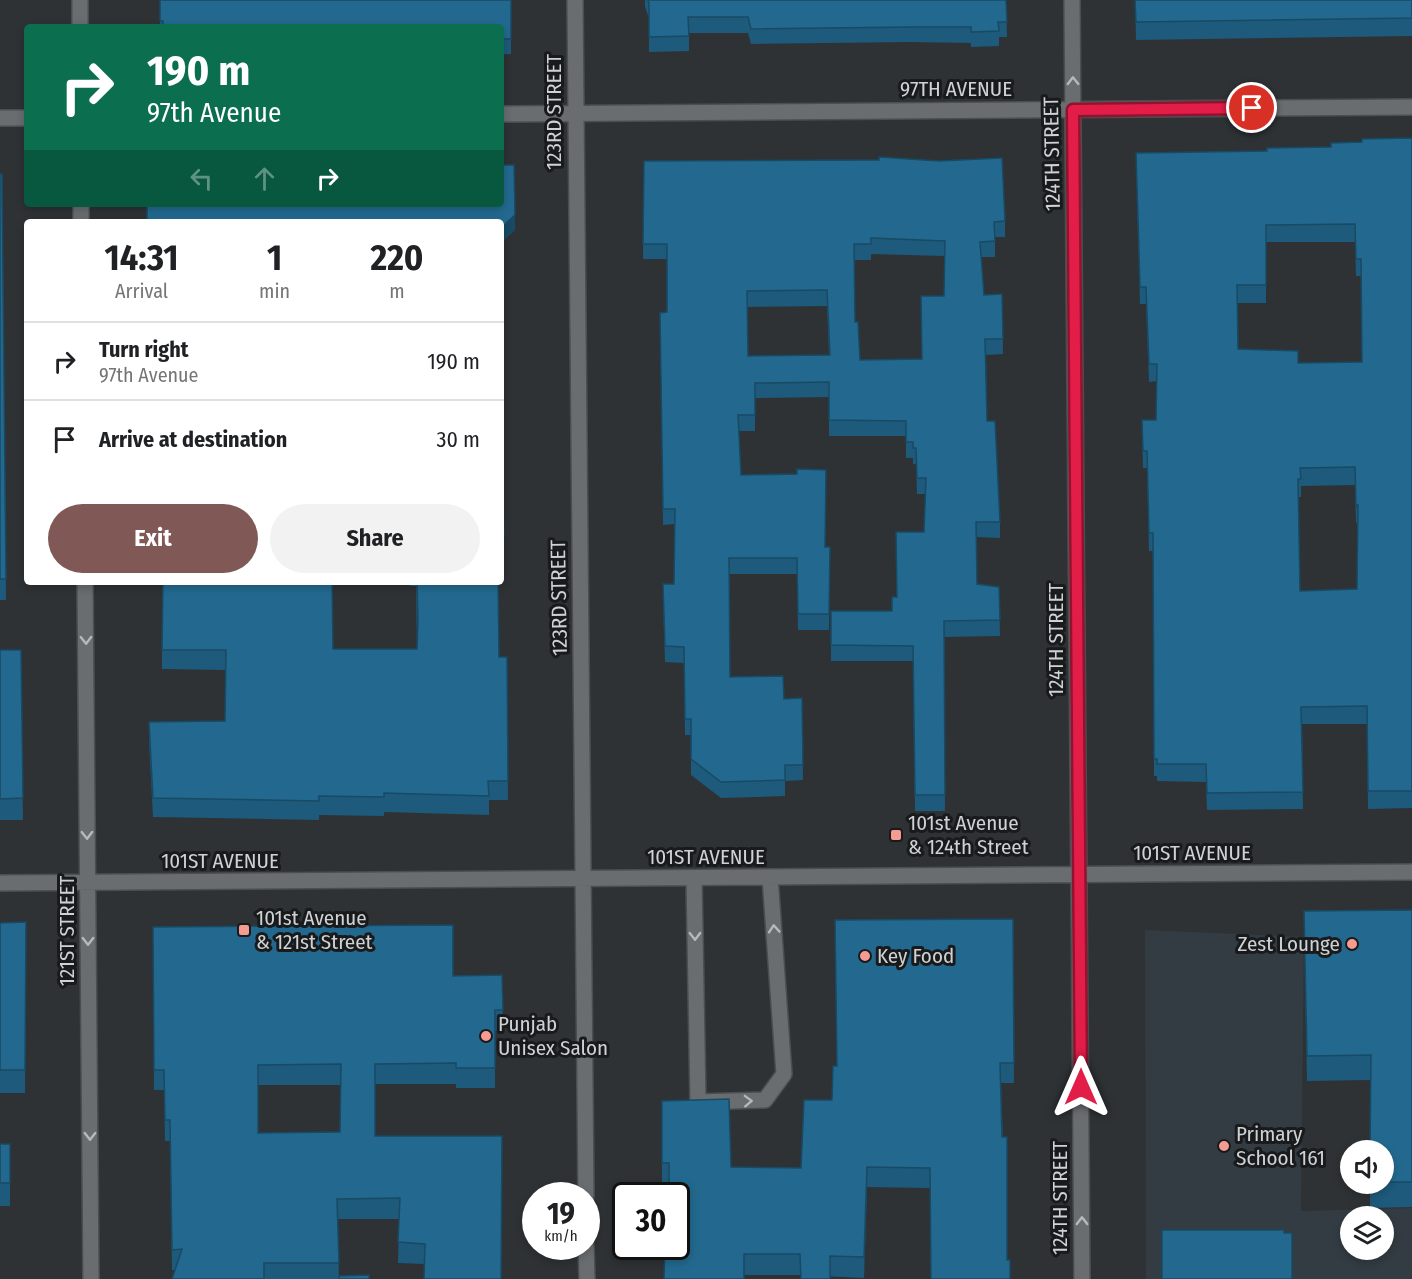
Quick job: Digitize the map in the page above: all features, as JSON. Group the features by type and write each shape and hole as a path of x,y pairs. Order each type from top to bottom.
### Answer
{"street":[{"path":"80,0 80,24"},
{"name":"123RD STREET","path":"575,0 586,1182"},
{"name":"124TH STREET","path":"1072,0 1082,1279"},
{"name":"97TH AVENUE","path":"504,114 1412,107"},
{"path":"0,118 24,118"},
{"name":"121ST STREET","path":"85,585 91,1279"},
{"name":"101ST AVENUE","path":"0,884 1412,872"},
{"path":"694,878 698,1102 765,1100 784,1074 770,877"},
{"path":"586,1260 587,1279"}],"shaded area":[{"name":"Primary School 161","path":"1145,930 1304,937 1301,1211 1340,1210 1340,1260 1394,1260 1394,1208 1412,1208 1412,1279 1146,1279"}],"building":[{"path":"160,0 511,0 511,39 504,39 504,24 163,24 163,21 160,21"},
{"path":"648,0 1006,0 1007,22 998,22 999,31 971,32 971,27 751,29 748,17 688,17 689,36 649,37"},
{"path":"1135,0 1412,0 1412,18 1136,22"},
{"path":"1412,138 1412,791 1368,791 1367,706 1301,707 1303,792 1207,793 1206,764 1157,764 1157,759 1154,759 1153,533 1149,533 1147,451 1143,451 1142,420 1156,420 1157,364 1149,364 1146,287 1140,287 1136,153 1267,151 1267,148 1331,147 1331,143 1362,142 1362,139","holes":["1355,224 1356,259 1361,259 1362,362 1298,363 1298,351 1238,349 1237,285 1266,285 1266,225","1355,467 1356,506 1358,505 1357,589 1300,591 1298,479 1301,479 1300,468"]},
{"path":"879,157 939,161 1002,158 1005,221 994,222 995,241 980,242 984,295 1002,294 1003,339 985,339 987,421 995,421 1000,522 976,522 977,584 999,587 1000,620 944,621 945,795 915,795 913,646 831,645 831,611 892,611 892,597 897,597 896,532 924,532 926,478 917,478 916,448 913,448 913,442 906,442 906,421 829,420 829,382 755,383 755,415 738,415 741,475 797,474 797,469 826,470 825,547 830,547 829,614 798,614 797,558 729,558 730,677 783,676 784,699 802,698 803,765 785,765 785,780 721,782 691,759 691,719 685,719 684,647 665,646 663,584 674,584 675,509 663,509 660,313 667,312 667,244 643,244 644,161 879,160","holes":["871,238 945,241 944,296 921,296 922,359 860,360 858,322 855,322 854,244 871,244","827,290 830,355 748,356 747,291"]},
{"path":"504,165 514,165 515,215 504,225 504,219 147,219 147,207 504,207"},
{"path":"0,174 2,174 6,579 0,579"},
{"path":"163,585 332,585 333,649 417,649 417,585 498,585 499,657 507,657 508,781 488,781 489,796 384,793 384,797 319,796 319,801 153,798 149,722 225,721 226,650 162,650"},
{"path":"0,650 21,650 23,798 0,799"},
{"path":"1412,910 1412,1182 1394,1182 1394,1140 1370,1140 1371,1055 1307,1056 1304,911"},
{"path":"1013,919 1014,1063 1000,1063 1002,1137 1007,1137 1007,1260 1010,1260 1010,1279 931,1279 930,1168 867,1167 864,1257 830,1256 830,1279 801,1279 800,1254 744,1254 744,1279 664,1279 665,1260 690,1260 690,1182 669,1182 669,1163 662,1163 662,1101 729,1099 731,1167 801,1168 804,1100 832,1100 833,1066 837,1066 835,920"},
{"path":"26,922 25,1070 0,1070 0,923"},
{"path":"453,925 453,976 502,975 503,1010 495,1010 495,1068 456,1068 456,1063 375,1064 375,1136 502,1136 501,1279 424,1279 425,1244 398,1242 400,1198 337,1199 339,1263 264,1263 264,1279 172,1279 182,1249 172,1250 170,1120 165,1120 164,1070 154,1070 153,927","holes":["341,1064 340,1132 258,1133 258,1065"]},
{"path":"0,1144 10,1144 10,1183 0,1183"},
{"path":"1162,1230 1284,1230 1284,1233 1292,1233 1292,1279 1162,1279"},
{"path":"369,1275 369,1279 339,1279 339,1276"}],"place":[{"name":"101st Avenue & 124th Street","path":"896,835"},
{"name":"101st Avenue & 121st Street","path":"244,930"},
{"name":"Zest Lounge","path":"1352,944"},
{"name":"Key Food","path":"865,956"},
{"name":"Punjab Unisex Salon","path":"486,1036"},
{"name":"Primary School 161","path":"1224,1146"}],"route":[{"path":"1081,1087 1073,110 1252,108"}]}
